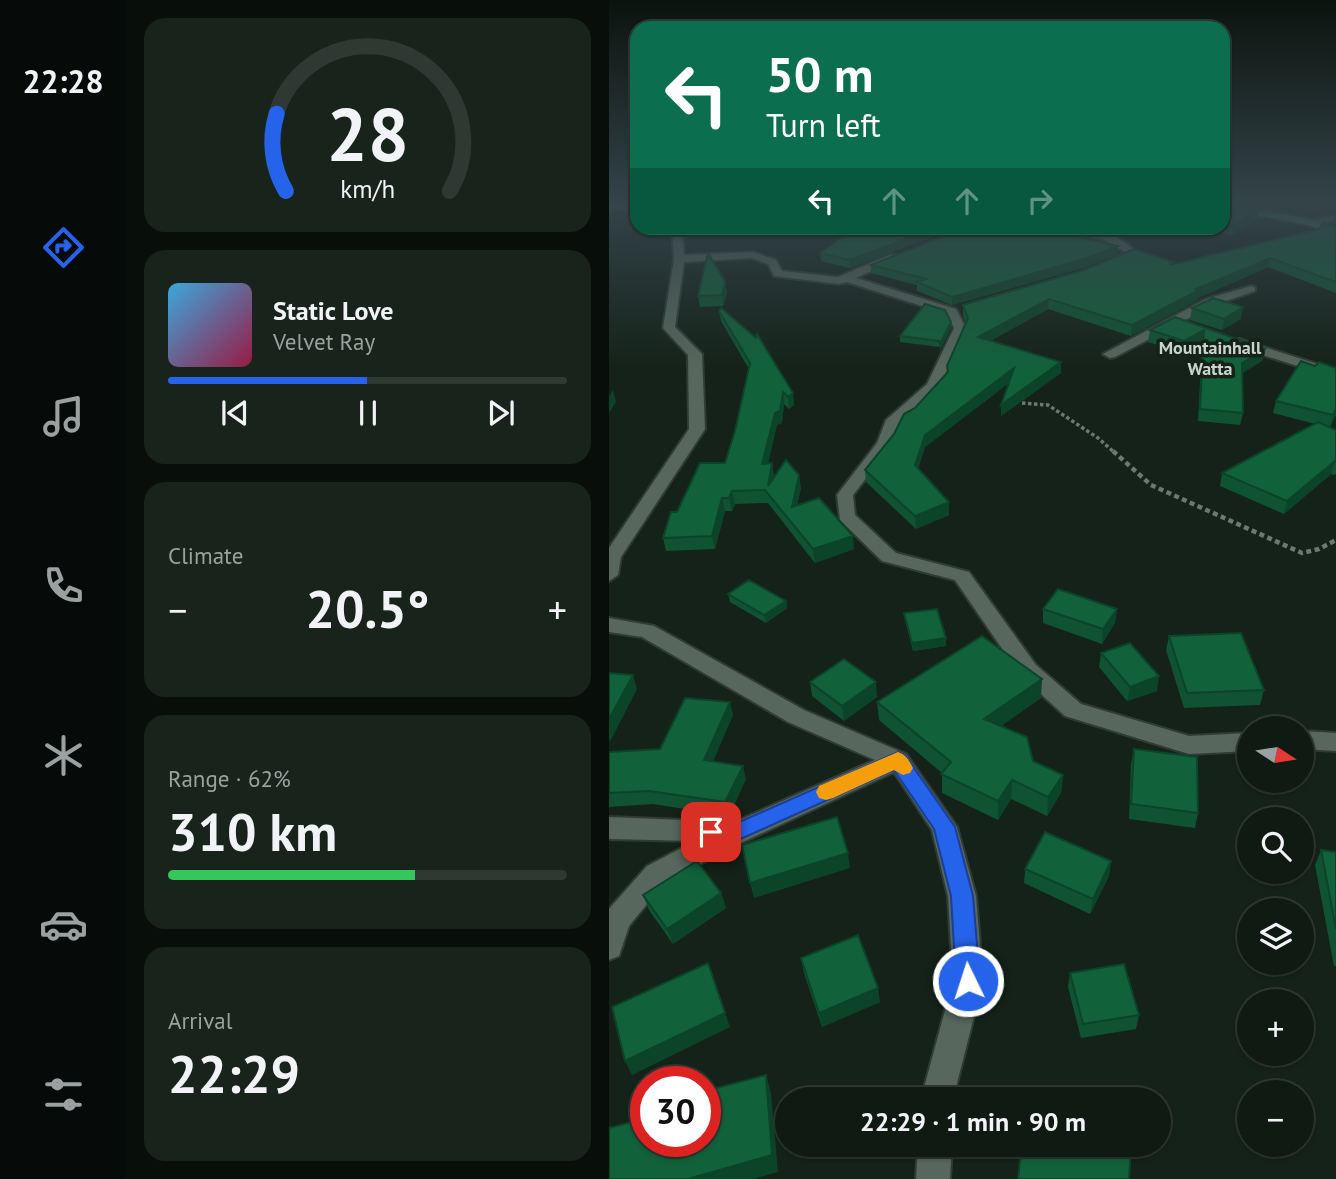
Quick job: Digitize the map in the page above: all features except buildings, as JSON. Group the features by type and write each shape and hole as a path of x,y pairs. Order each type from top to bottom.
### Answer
{"street":[{"path":"609,575 612,557 697,429 695,354 669,328 679,260 708,258"},
{"path":"761,258 772,262 778,274 832,282 892,258"},
{"path":"1104,267 1126,258"},
{"path":"846,278 959,310 960,328 933,386 891,422 885,444 845,495 846,516 890,557 962,576 1028,670 1073,710 1189,744 1237,742"},
{"path":"1110,354 1210,302 1251,289"},
{"path":"1172,321 1198,329"},
{"path":"1223,337 1336,374"},
{"path":"609,625 647,631 796,716 898,760 944,827 962,896 968,981 940,1087"},
{"path":"1314,741 1336,742"},
{"path":"609,947 617,920 656,874 736,832 898,760"},
{"path":"609,828 736,832"},
{"path":"933,1179 934,1157"}],"path":[{"path":"1022,403 1048,405 1098,438 1151,485 1302,553 1319,549 1336,540"}],"slow traffic":[{"path":"826,792 898,760 903,768"}],"district":[{"name":"Mountainhall Watta","path":"1210,357"}],"route":[{"path":"711,832 736,832 898,760 944,827 962,896 968,981"}]}
